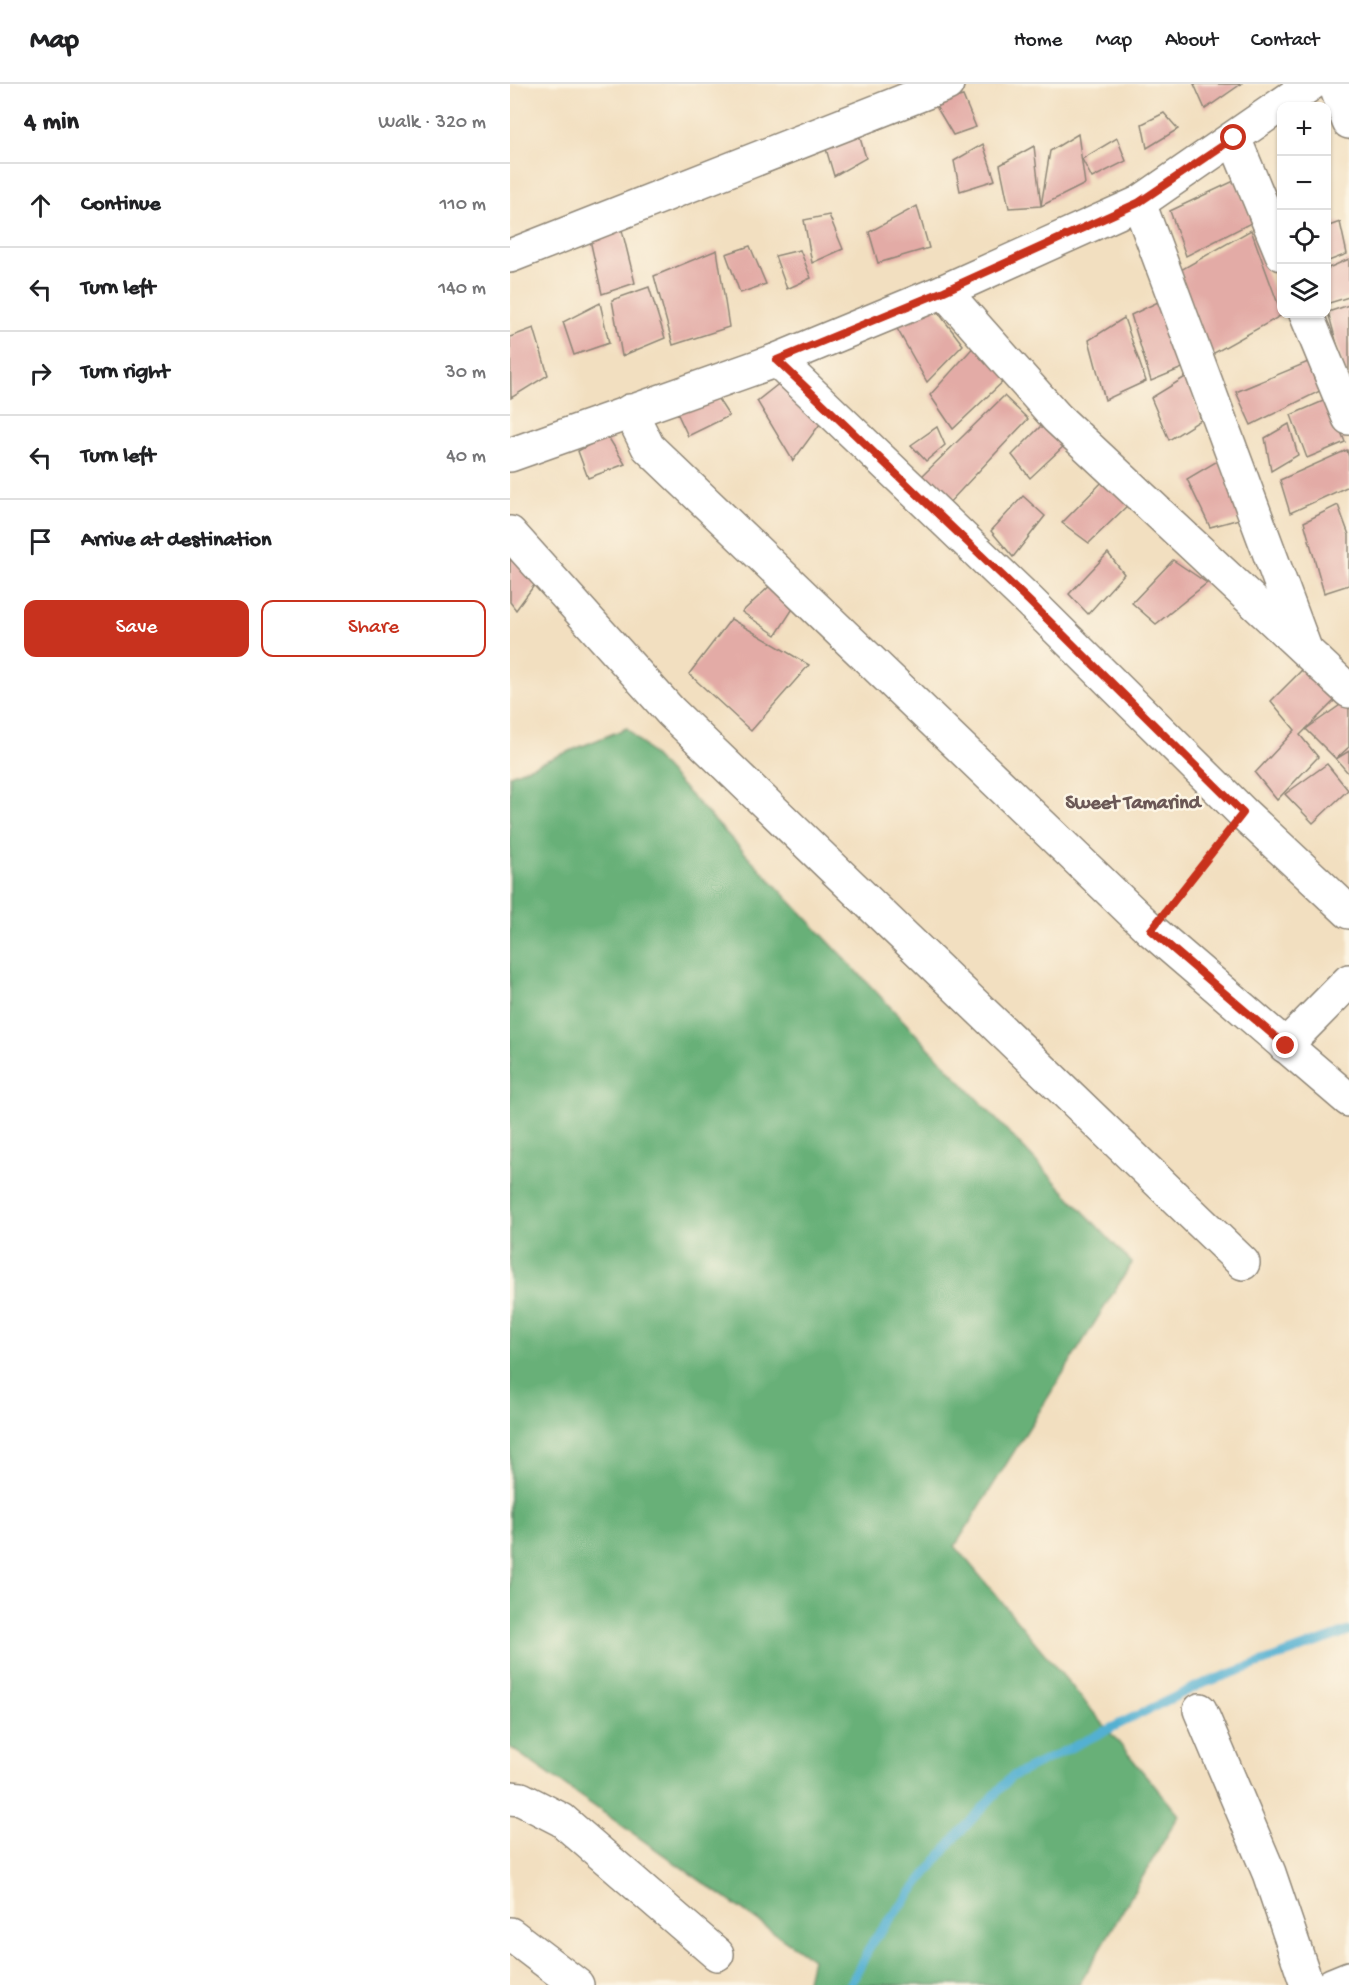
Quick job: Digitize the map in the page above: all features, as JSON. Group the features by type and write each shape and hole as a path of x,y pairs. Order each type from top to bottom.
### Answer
{"street":[{"path":"510,256 947,84"},
{"path":"510,455 777,360 944,291 1138,203 1311,84"},
{"path":"1335,84 1349,122"},
{"path":"1234,138 1277,244"},
{"path":"1138,203 1305,649"},
{"path":"944,291 1057,418 1349,691"},
{"path":"1308,318 1349,418"},
{"path":"777,360 1029,601 1243,813 1349,912"},
{"path":"630,411 648,447 1151,930 1349,1100"},
{"path":"510,533 671,712 1243,1263"},
{"path":"1286,1046 1349,981"},
{"path":"1200,1710 1269,1873 1307,1985"},
{"path":"510,1798 521,1799 562,1820 717,1954"},
{"path":"510,1934 573,1984"},
{"path":"1332,1985 1349,1978"}],"path":[{"path":"1151,930 1243,813"}],"green space":[{"path":"627,728 1132,1263 955,1546 1179,1815 1079,1985 806,1985 812,1959 510,1747 510,775"}],"building":[{"path":"1194,84 1241,84 1205,109"},
{"path":"963,96 976,127 953,135 934,103"},
{"path":"1164,113 1178,129 1147,148 1142,124"},
{"path":"857,128 866,158 834,176 824,142"},
{"path":"1078,134 1085,184 1041,206 1050,151"},
{"path":"1117,138 1126,161 1092,178 1082,159"},
{"path":"983,144 995,180 960,191 954,161"},
{"path":"1034,146 1041,206 1009,208 1000,165"},
{"path":"1236,180 1253,222 1186,256 1170,211"},
{"path":"917,206 929,248 878,263 869,232"},
{"path":"829,215 843,249 812,263 804,220"},
{"path":"1340,222 1347,254 1331,260 1331,225"},
{"path":"621,226 635,283 602,294 589,235"},
{"path":"1251,230 1277,301 1277,318 1209,356 1179,271"},
{"path":"750,246 766,284 740,293 726,254"},
{"path":"717,250 729,327 673,345 654,276"},
{"path":"800,250 811,278 787,289 775,256"},
{"path":"1349,259 1349,297 1331,302 1331,267"},
{"path":"649,287 665,338 622,356 612,300"},
{"path":"1158,302 1187,366 1151,381 1131,315"},
{"path":"600,303 609,343 574,355 563,322"},
{"path":"931,303 963,345 927,382 895,325"},
{"path":"1349,305 1349,371 1345,373 1330,318 1331,311"},
{"path":"1124,318 1146,381 1105,400 1089,340"},
{"path":"534,328 548,375 511,398 510,337"},
{"path":"978,342 1009,376 953,429 930,395"},
{"path":"1313,360 1326,388 1251,425 1236,392"},
{"path":"1187,376 1201,420 1169,440 1151,398"},
{"path":"786,378 820,424 793,461 757,401"},
{"path":"711,388 729,416 688,436 674,406"},
{"path":"1004,396 1028,419 946,506 920,478"},
{"path":"1328,399 1345,442 1307,458 1291,415"},
{"path":"1046,421 1065,445 1030,478 1012,455"},
{"path":"1289,424 1298,455 1271,471 1265,438"},
{"path":"937,427 945,445 926,461 911,445"},
{"path":"607,435 625,464 588,478 578,451"},
{"path":"1347,450 1349,486 1290,513 1280,480"},
{"path":"1219,460 1243,518 1210,527 1187,479"},
{"path":"1108,476 1131,502 1089,543 1062,523"},
{"path":"1023,496 1045,516 1013,557 991,531"},
{"path":"1338,505 1349,535 1349,585 1324,593 1304,522"},
{"path":"510,545 538,580 516,610 510,602"},
{"path":"1108,553 1124,574 1088,614 1069,594"},
{"path":"1173,560 1207,583 1156,624 1132,603"},
{"path":"772,584 796,604 776,635 742,612"},
{"path":"731,619 809,665 751,731 689,674"},
{"path":"1308,664 1344,691 1300,735 1318,757 1277,800 1255,773 1295,730 1271,701"},
{"path":"1346,701 1349,704 1349,747 1336,759 1306,729"},
{"path":"1349,751 1349,774 1336,759"},
{"path":"1327,764 1348,790 1313,823 1285,794"}],"waterway":[{"path":"850,1985 873,1941 953,1840 1011,1777 1199,1685 1349,1631"}],"district":[{"name":"Sweet Tamarind","path":"1133,801"}],"route":[{"path":"1234,138 1138,203 944,291 777,360 1029,601 1243,813 1151,930 1286,1046"}]}
